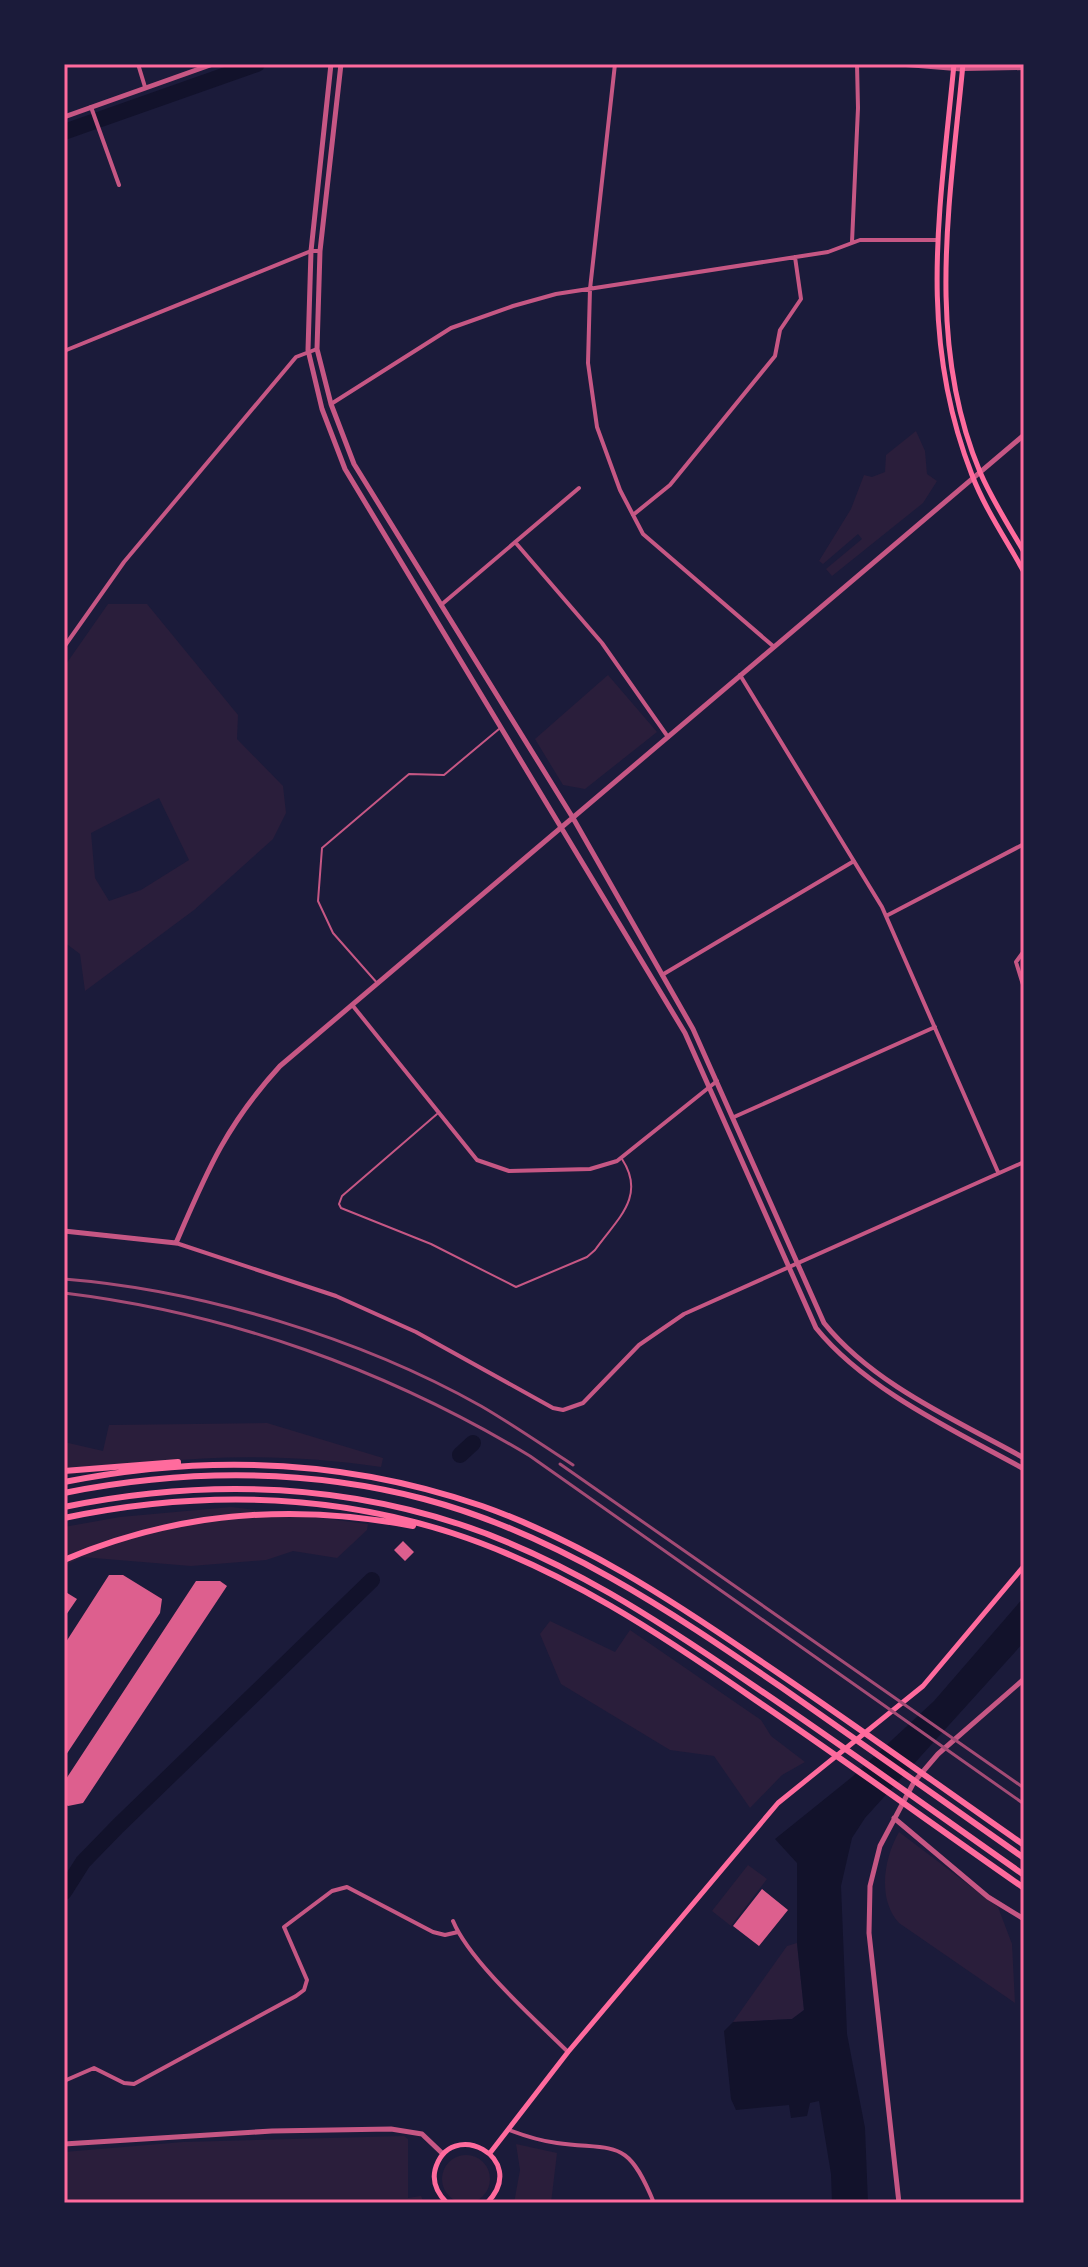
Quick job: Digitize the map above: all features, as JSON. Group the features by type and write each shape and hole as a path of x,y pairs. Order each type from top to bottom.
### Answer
{"main road":[{"path":"954,66 937,240 935,310 942,372 973,479 1024,572"},
{"path":"963,66 944,265 944,310 951,370 980,473 1024,552"},
{"path":"64,1471 145,1463 295,1466 386,1480 465,1500 546,1532 616,1568 717,1631 1024,1845"},
{"path":"64,1482 138,1470 218,1463"},
{"path":"64,1493 166,1477 244,1474 352,1484 443,1505 527,1535 602,1573 691,1627 1024,1858"},
{"path":"64,1507 167,1491 244,1488 339,1496 439,1518 521,1548 596,1585 703,1651 1024,1877"},
{"path":"64,1518 180,1500 268,1500 379,1514 471,1539 560,1578 641,1624 750,1696 1024,1888"},
{"path":"64,1560 173,1524 253,1514 359,1517 471,1539"},
{"path":"490,2153 568,2052 778,1803 923,1686 1024,1566"},
{"path":"447,2203 439,2194 434,2175 443,2154 460,2145 470,2144 490,2153 500,2173 499,2185 487,2203"}],"street":[{"path":"138,64 145,87"},
{"path":"64,117 92,111 145,87 213,64"},
{"path":"331,64 311,251 308,350 322,409 345,469 679,1022 710,1085 816,1328 841,1356 940,1423 1024,1469"},
{"path":"341,64 320,251 317,349 331,404 354,464 573,818 662,975 734,1117 824,1323 847,1349 943,1414 1024,1458"},
{"path":"615,64 590,289 591,394 605,453 643,534 773,646"},
{"path":"852,242 857,64"},
{"path":"900,64 1024,68"},
{"path":"92,111 119,185"},
{"path":"331,404 451,328 556,294 828,252 852,242 937,240"},
{"path":"64,351 311,251 320,251"},
{"path":"632,516 670,485 775,356 780,330 801,299 795,257"},
{"path":"64,647 124,562 296,357 317,349"},
{"path":"176,1243 209,1167 241,1109 280,1066 1024,435"},
{"path":"441,605 579,488"},
{"path":"515,542 602,643 668,737"},
{"path":"740,675 886,916 998,1172"},
{"path":"886,916 1024,844"},
{"path":"662,975 854,861"},
{"path":"1024,951 1016,962 1024,988"},
{"path":"353,1006 477,1160 494,1168 509,1171 590,1169 622,1158 717,1081"},
{"path":"734,1117 935,1027"},
{"path":"64,1231 176,1243 336,1296 416,1332 553,1408 563,1410 583,1403 639,1345 684,1314 1024,1162"},
{"path":"899,2203 868,1906 880,1846 914,1782 938,1754 1024,1679"},
{"path":"894,1818 988,1897 1024,1919"},
{"path":"64,2081 94,2068 124,2083 134,2084 296,1996 304,1990 307,1980 284,1927 337,1888 353,1889 433,1932 445,1935 458,1932"},
{"path":"453,1921 458,1932 568,2052"},
{"path":"67,2145 272,2131 391,2129 422,2134 443,2154"},
{"path":"506,2129 561,2144 609,2146 635,2166 654,2203"}],"lane":[{"path":"378,984 333,933 318,901 322,848 409,774 444,775 502,727"},
{"path":"439,1112 342,1196 339,1204 341,1208 431,1244 516,1287 587,1257 595,1250 633,1193 631,1172 622,1158"}],"shaded area":[{"path":"916,431 925,451 927,474 937,481 923,503 832,576 826,569 862,539 858,534 823,564 819,561 851,509 864,475 872,477 885,472 886,455"},
{"path":"108,604 147,604 238,715 237,739 283,786 286,813 273,839 194,910 85,991 80,954 64,942 64,667","holes":["159,798 189,860 141,890 109,901 95,878 91,833"]},
{"path":"608,675 657,732 585,789 563,785 535,739"},
{"path":"267,1423 383,1458 381,1467 301,1459 222,1458 143,1463 64,1476 64,1442 103,1451 109,1425"},
{"path":"231,1507 368,1524 367,1530 337,1558 293,1551 266,1560 191,1566 82,1557 64,1566 64,1527 120,1517"},
{"path":"1024,1597 1024,1642 865,1818 852,1838 841,1886 847,2034 865,2128 868,2203 832,2203 831,2174 819,2101 810,2103 807,2116 791,2118 789,2105 736,2110 731,2099 724,2031 733,2022 792,2019 804,2010 797,1943 797,1863 775,1839 852,1777 934,1701"},
{"path":"550,1621 615,1652 630,1630 761,1720 771,1736 805,1762 782,1775 750,1808 714,1756 670,1750 561,1684 540,1634"},
{"path":"899,1832 998,1907 1012,1944 1015,2003 899,1923 892,1913 885,1891 885,1878"},
{"path":"748,1865 767,1879 731,1926 712,1911"},
{"path":"797,1943 804,2010 792,2019 733,2022 787,1946"},
{"path":"404,2136 408,2139 408,2198 421,2196 424,2203 64,2203 64,2152 183,2142"},
{"path":"516,2144 557,2153 551,2203 514,2203 520,2170"},
{"path":"466,2155 483,2162 490,2179 483,2196 466,2203 449,2196 442,2179 449,2162"}],"building":[{"path":"403,1541 414,1552 405,1561 394,1550"},
{"path":"109,1575 123,1575 162,1599 160,1613 64,1758 64,1645"},
{"path":"196,1581 220,1581 227,1586 83,1803 68,1806 64,1803 64,1782"},
{"path":"64,1591 77,1599 64,1618"},
{"path":"762,1889 788,1910 759,1946 733,1926"}],"waterway":[{"path":"64,132 257,64"},
{"path":"460,1455 473,1443"},
{"path":"64,1892 83,1862 118,1826 372,1580"}],"railway":[{"path":"64,1279 117,1285 225,1306 332,1339 434,1381 516,1427 573,1465"},
{"path":"64,1293 126,1302 246,1331 363,1372 476,1425 530,1456 1024,1804"},
{"path":"560,1464 1024,1788"}]}
